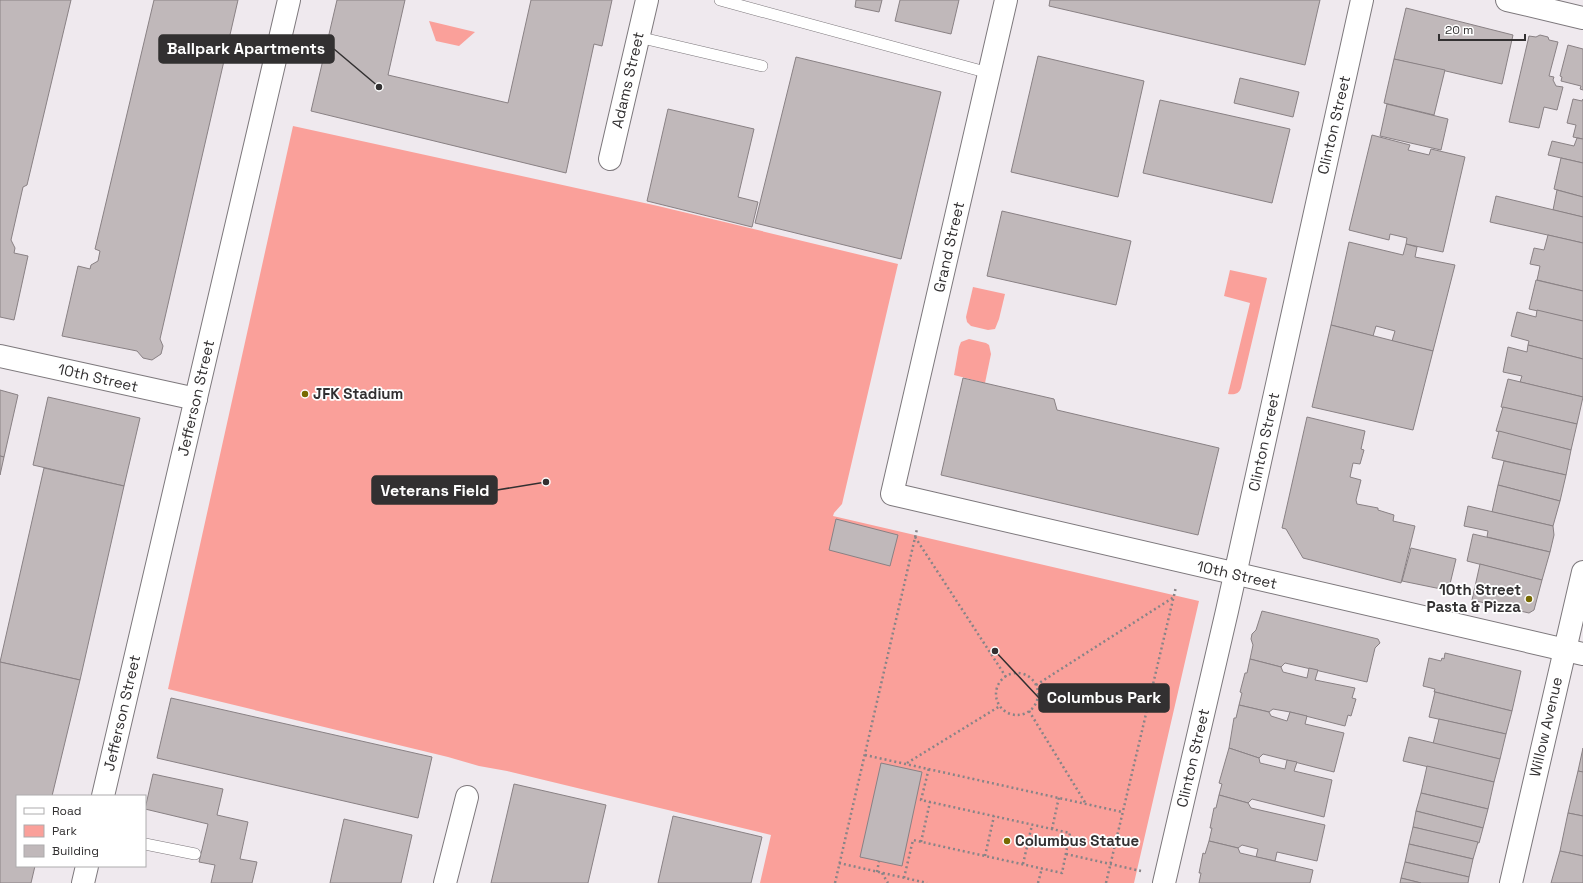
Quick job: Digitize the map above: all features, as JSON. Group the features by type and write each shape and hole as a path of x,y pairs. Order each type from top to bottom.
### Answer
{"street":[{"name":"Jefferson Street","path":"103,795 289,0"},
{"name":"Adams Street","path":"610,159 647,0"},
{"name":"Grand Street","path":"892,494 1006,0"},
{"name":"Clinton Street","path":"1164,880 1235,575 1362,0"},
{"path":"1507,0 1583,18"},
{"name":"10th Street","path":"0,356 196,399"},
{"name":"10th Street","path":"892,494 1235,575 1574,652"},
{"name":"Willow Avenue","path":"1511,883 1574,652 1583,572"},
{"path":"445,883 466,796"},
{"path":"83,883 87,867"}],"lane":[{"path":"720,0 989,73"},
{"path":"638,38 762,66"},
{"path":"146,844 195,854"}],"path":[{"path":"835,883 917,529"},
{"path":"915,537 1006,677"},
{"path":"1106,883 1176,587"},
{"path":"1036,685 1174,597"},
{"path":"1012,674 1020,674 1026,676 1036,685 1038,698 1036,704 1029,712 1020,715 1013,715 1006,712 1000,706 996,695 997,688 1006,677 1012,674"},
{"path":"906,764 1000,706"},
{"path":"1029,712 1086,804"},
{"path":"865,754 1122,812"},
{"path":"899,767 900,762"},
{"path":"904,878 913,840 1062,872 1070,833 921,800 929,768"},
{"path":"1052,829 1059,798"},
{"path":"921,842 930,802"},
{"path":"985,856 994,816"},
{"path":"1023,864 1032,825"},
{"path":"1066,854 1110,864 1164,880"},
{"path":"877,872 879,861"},
{"path":"839,863 927,883"},
{"path":"1038,883 1042,868"},
{"path":"882,873 888,883"}],"green space":[{"path":"429,21 475,32 459,46 436,41"},
{"path":"293,126 658,206 898,264 842,504 833,516 1199,601 1134,883 760,883 771,835 507,771 479,766 448,757 168,689"},
{"path":"1230,270 1267,278 1241,388 1236,394 1228,394 1250,303 1224,296"},
{"path":"973,287 1005,294 995,329 988,330 971,326 967,322 966,317"},
{"path":"969,339 989,345 991,354 985,383 954,375 961,342"}],"building":[{"path":"0,0 71,0 27,185 23,187 11,240 15,248 14,253 28,256 14,320 0,317"},
{"path":"154,0 238,0 160,339 163,346 161,354 152,360 143,358 137,351 62,336 78,266 90,269 91,265 98,261 100,251 95,249"},
{"path":"337,0 405,0 388,75 508,103 531,0 612,0 602,46 594,44 566,173 311,111"},
{"path":"856,0 882,0 879,12 855,7"},
{"path":"900,0 959,0 951,34 895,21"},
{"path":"1050,0 1320,0 1305,65 1049,6"},
{"path":"1406,8 1513,35 1502,84 1394,59"},
{"path":"1540,35 1548,37 1549,40 1558,42 1549,76 1554,77 1553,80 1556,86 1563,87 1557,110 1544,107 1539,128 1509,122 1529,36 1536,37"},
{"path":"1568,45 1583,49 1583,90 1580,89 1581,86 1561,81 1562,77 1560,76"},
{"path":"1038,56 1144,81 1118,197 1011,172"},
{"path":"796,57 941,92 901,259 755,223"},
{"path":"1394,59 1445,70 1434,115 1384,103"},
{"path":"1240,78 1299,92 1293,117 1234,103"},
{"path":"1573,99 1582,101 1583,99 1583,139 1573,137 1576,125 1567,123"},
{"path":"1160,100 1290,129 1272,203 1143,173"},
{"path":"1387,104 1448,119 1441,150 1380,136"},
{"path":"668,109 754,129 738,197 758,202 752,227 647,201"},
{"path":"1372,135 1410,145 1408,150 1429,155 1431,149 1465,157 1443,252 1406,244 1407,238 1390,234 1389,240 1349,230"},
{"path":"1577,138 1583,139 1583,163 1548,155 1552,141 1574,146"},
{"path":"1561,158 1583,163 1583,197 1554,189"},
{"path":"1557,190 1583,197 1583,217 1553,210"},
{"path":"1496,196 1583,217 1583,243 1490,222"},
{"path":"1002,211 1131,241 1116,305 987,276"},
{"path":"1548,235 1583,243 1583,291 1537,280 1540,266 1530,264 1534,248 1544,250"},
{"path":"1349,242 1403,255 1406,244 1417,247 1415,257 1455,265 1433,351 1392,341 1395,331 1376,326 1373,336 1331,325"},
{"path":"1536,280 1583,291 1583,321 1529,309"},
{"path":"1537,310 1583,321 1583,359 1528,345 1529,341 1511,336 1517,312 1536,317"},
{"path":"1331,325 1433,351 1413,430 1312,407"},
{"path":"1528,345 1583,359 1583,397 1520,382 1522,376 1503,372 1508,347 1527,352"},
{"path":"963,378 1054,399 1057,410 1219,448 1198,535 941,475"},
{"path":"1508,379 1583,397 1577,424 1501,407"},
{"path":"0,390 18,395 4,457 0,456"},
{"path":"48,397 140,418 124,486 33,465"},
{"path":"1503,407 1577,424 1571,450 1496,431"},
{"path":"1307,417 1365,431 1361,449 1364,450 1360,464 1353,463 1350,477 1361,480 1356,500 1357,504 1378,508 1378,510 1394,515 1393,521 1415,526 1401,583 1303,558 1286,529 1282,528"},
{"path":"1499,431 1571,450 1566,475 1492,458"},
{"path":"0,456 4,457 0,475"},
{"path":"1504,461 1566,475 1560,501 1498,485"},
{"path":"44,468 124,486 80,680 0,662"},
{"path":"1498,485 1560,501 1553,526 1492,512"},
{"path":"1468,506 1553,526 1554,535 1550,552 1487,537 1488,531 1464,526"},
{"path":"836,519 898,535 890,566 829,550"},
{"path":"1473,534 1550,552 1542,580 1467,561"},
{"path":"1411,548 1456,559 1450,584 1448,583 1446,590 1402,581"},
{"path":"1480,564 1542,580 1534,610 1529,613 1472,600"},
{"path":"1262,611 1378,639 1380,643 1375,648 1367,682 1285,663 1281,667 1250,659 1253,645 1251,639 1252,634 1256,630"},
{"path":"1445,653 1521,671 1512,711 1434,692 1435,689 1423,686 1429,658 1441,661 1442,658 1444,659"},
{"path":"1250,659 1281,667 1283,672 1307,678 1309,668 1318,670 1315,680 1355,688 1352,698 1356,699 1351,716 1348,715 1345,726 1290,712 1273,709 1269,712 1239,705 1242,693 1240,692"},
{"path":"0,662 80,680 52,795 16,795 16,867 35,867 31,883 0,883"},
{"path":"1435,692 1512,711 1506,734 1429,717"},
{"path":"171,698 432,757 418,818 157,758"},
{"path":"1239,705 1269,712 1271,716 1287,721 1290,712 1307,716 1305,724 1344,733 1334,772 1263,754 1259,758 1229,748 1234,718 1236,718"},
{"path":"1439,719 1506,734 1500,759 1433,744"},
{"path":"1409,737 1500,759 1494,782 1403,761"},
{"path":"1229,748 1259,758 1260,763 1285,769 1287,760 1297,762 1294,771 1332,780 1324,817 1252,799 1248,803 1219,795 1222,784 1219,783"},
{"path":"1583,748 1583,772 1578,771"},
{"path":"881,763 922,772 902,866 860,857"},
{"path":"1427,766 1494,782 1488,809 1421,793"},
{"path":"1578,771 1583,772 1583,816 1568,813"},
{"path":"153,774 223,789 217,815 248,822 240,859 257,862 252,883 211,883 215,865 199,862 208,824 146,809"},
{"path":"514,784 606,805 588,883 491,883"},
{"path":"1421,793 1488,809 1483,828 1416,811"},
{"path":"1219,795 1248,803 1251,808 1325,825 1317,861 1277,852 1275,861 1256,857 1258,849 1242,845 1238,848 1209,841 1214,808 1216,808"},
{"path":"1416,811 1483,828 1479,843 1413,827"},
{"path":"1568,813 1583,816 1583,856 1560,851"},
{"path":"673,816 762,837 751,883 658,883"},
{"path":"344,819 412,835 401,883 330,883"},
{"path":"1413,827 1478,842 1473,859 1409,844"},
{"path":"1209,841 1238,848 1240,853 1313,870 1310,883 1199,883 1201,873 1199,873 1203,853 1205,854"},
{"path":"1409,844 1473,859 1469,877 1405,862"},
{"path":"1560,851 1583,856 1583,883 1551,883"},
{"path":"1405,862 1469,877 1468,883 1421,883 1401,878"},
{"path":"1401,878 1421,883 1400,883"}],"place":[{"name":"Ballpark Apartments","path":"379,87"},
{"name":"JFK Stadium","path":"305,394"},
{"name":"Veterans Field","path":"546,482"},
{"name":"10th Street Pasta & Pizza","path":"1529,599"},
{"name":"Columbus Park","path":"995,651"},
{"name":"Columbus Statue","path":"1007,841"}]}
